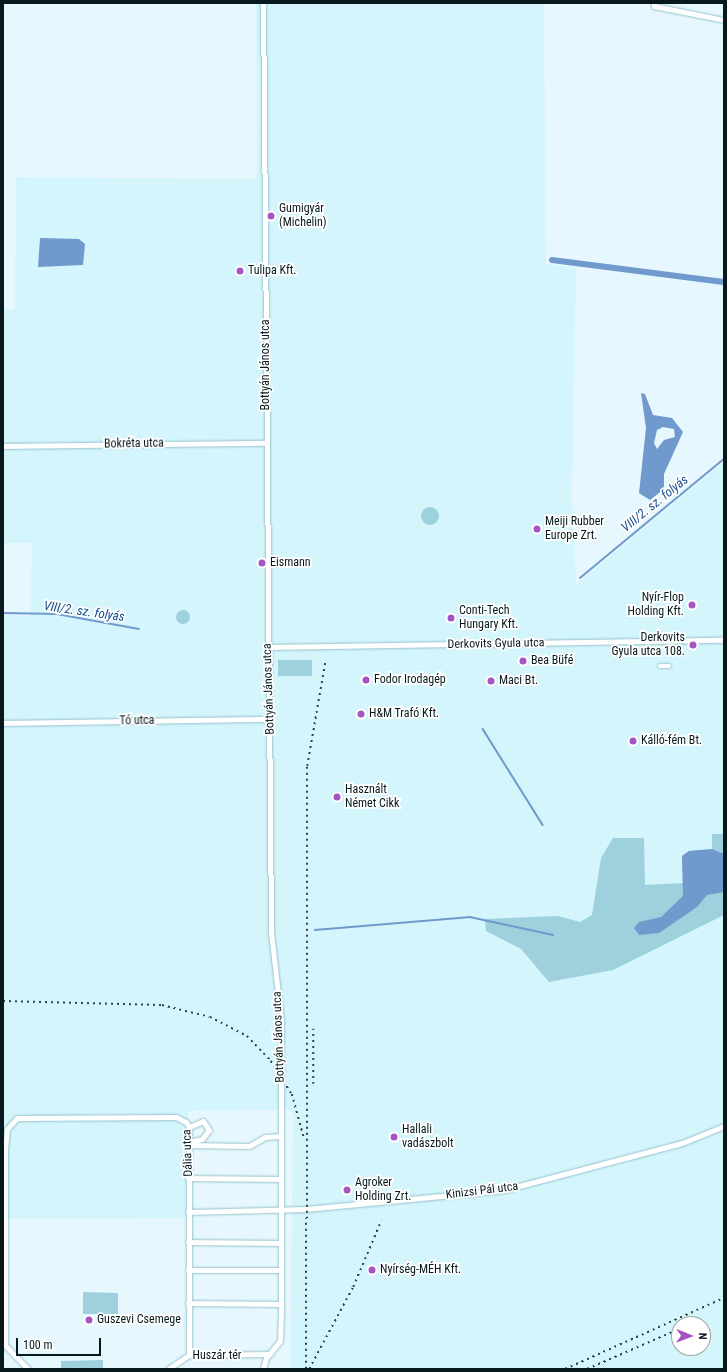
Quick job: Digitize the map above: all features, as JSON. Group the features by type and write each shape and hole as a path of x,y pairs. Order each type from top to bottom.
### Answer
{"street":[{"name":"Bottyán János utca","path":"263,3 267,647 270,719 271,932 281,1020 280,1341 270,1354 263,1369"},
{"path":"654,5 724,20"},
{"name":"Bokréta utca","path":"3,446 266,442"},
{"name":"Derkovits Gyula utca","path":"267,647 724,640"},
{"path":"660,666 669,666"},
{"name":"Tó utca","path":"3,723 270,719"},
{"name":"Dália utca","path":"4,1149 7,1129 17,1118 176,1117 189,1127 188,1355"},
{"path":"189,1127 203,1121 209,1130 202,1139 189,1144"},
{"name":"Kinizsi Pál utca","path":"188,1212 280,1209 504,1190 682,1143 724,1126"},
{"path":"189,1144 249,1146 264,1137 281,1136"},
{"path":"4,1149 4,1334 8,1352 28,1369"},
{"path":"188,1178 281,1179"},
{"path":"188,1242 281,1243"},
{"path":"188,1270 281,1270"},
{"path":"188,1303 281,1304"},
{"name":"Huszár tér","path":"168,1369 188,1355 270,1354"}],"shaded area":[{"path":"256,3 544,3 546,264 576,268 572,497 576,584 724,462 724,1369 290,1369 293,1110 188,1111 188,1218 3,1219 3,615 30,616 32,543 3,543 3,309 15,309 16,177 257,179"},
{"path":"430,507 436,510 439,516 436,522 430,525 424,522 421,516 424,510"},
{"path":"180,610 186,610 190,614 190,620 186,624 180,624 176,620 176,614"},
{"path":"278,660 312,660 312,676 278,676"},
{"path":"712,834 724,834 724,915 613,970 549,982 521,949 486,931 485,919 558,916 580,922 592,915 601,858 613,838 644,838 645,885 683,883 682,856 689,851 712,849"},
{"path":"83,1292 118,1293 118,1314 83,1314"},
{"path":"103,1360 103,1369 61,1369 61,1361"}],"water":[{"path":"40,238 79,239 85,244 83,265 38,267"},
{"path":"641,393 645,394 653,415 672,418 683,432 664,474 664,489 650,500 639,493 646,428","holes":["663,427 674,429 675,437 664,440 657,449 654,443 657,430"]},
{"path":"712,849 724,854 724,892 707,895 697,907 659,933 639,935 634,928 639,922 661,917 683,896 682,856 689,851"}],"waterway":[{"path":"552,260 724,282"},
{"name":"VIII/2. sz. folyás","path":"580,578 724,459"},
{"name":"VIII/2. sz. folyás","path":"3,613 57,614 139,629"},
{"path":"483,729 543,825"},
{"path":"315,930 470,917 553,935"}],"railway":[{"path":"306,1369 307,766 325,663"},
{"path":"3,1001 162,1005 210,1017 247,1036 271,1061 292,1094 304,1138"},
{"path":"313,1029 313,1084"},
{"path":"309,1369 353,1287 381,1221"},
{"path":"565,1369 724,1298"},
{"path":"587,1369 671,1332"}],"place":[{"name":"Gumigyár (Michelin)","path":"271,216"},
{"name":"Tulipa Kft.","path":"240,271"},
{"name":"Meiji Rubber Europe Zrt.","path":"537,529"},
{"name":"Eismann","path":"262,563"},
{"name":"Nyír-Flop Holding Kft.","path":"692,605"},
{"name":"Conti-Tech Hungary Kft.","path":"451,618"},
{"name":"Derkovits Gyula utca 108.","path":"693,645"},
{"name":"Bea Büfé","path":"523,661"},
{"name":"Fodor Irodagép","path":"366,680"},
{"name":"Maci Bt.","path":"491,681"},
{"name":"H&M Trafó Kft.","path":"361,714"},
{"name":"Kálló-fém Bt.","path":"633,741"},
{"name":"Használt Német Cikk","path":"337,797"},
{"name":"Hallali vadászbolt","path":"394,1137"},
{"name":"Agroker Holding Zrt.","path":"347,1190"},
{"name":"Nyírség-MÉH Kft.","path":"372,1270"},
{"name":"Guszevi Csemege","path":"89,1320"}]}
